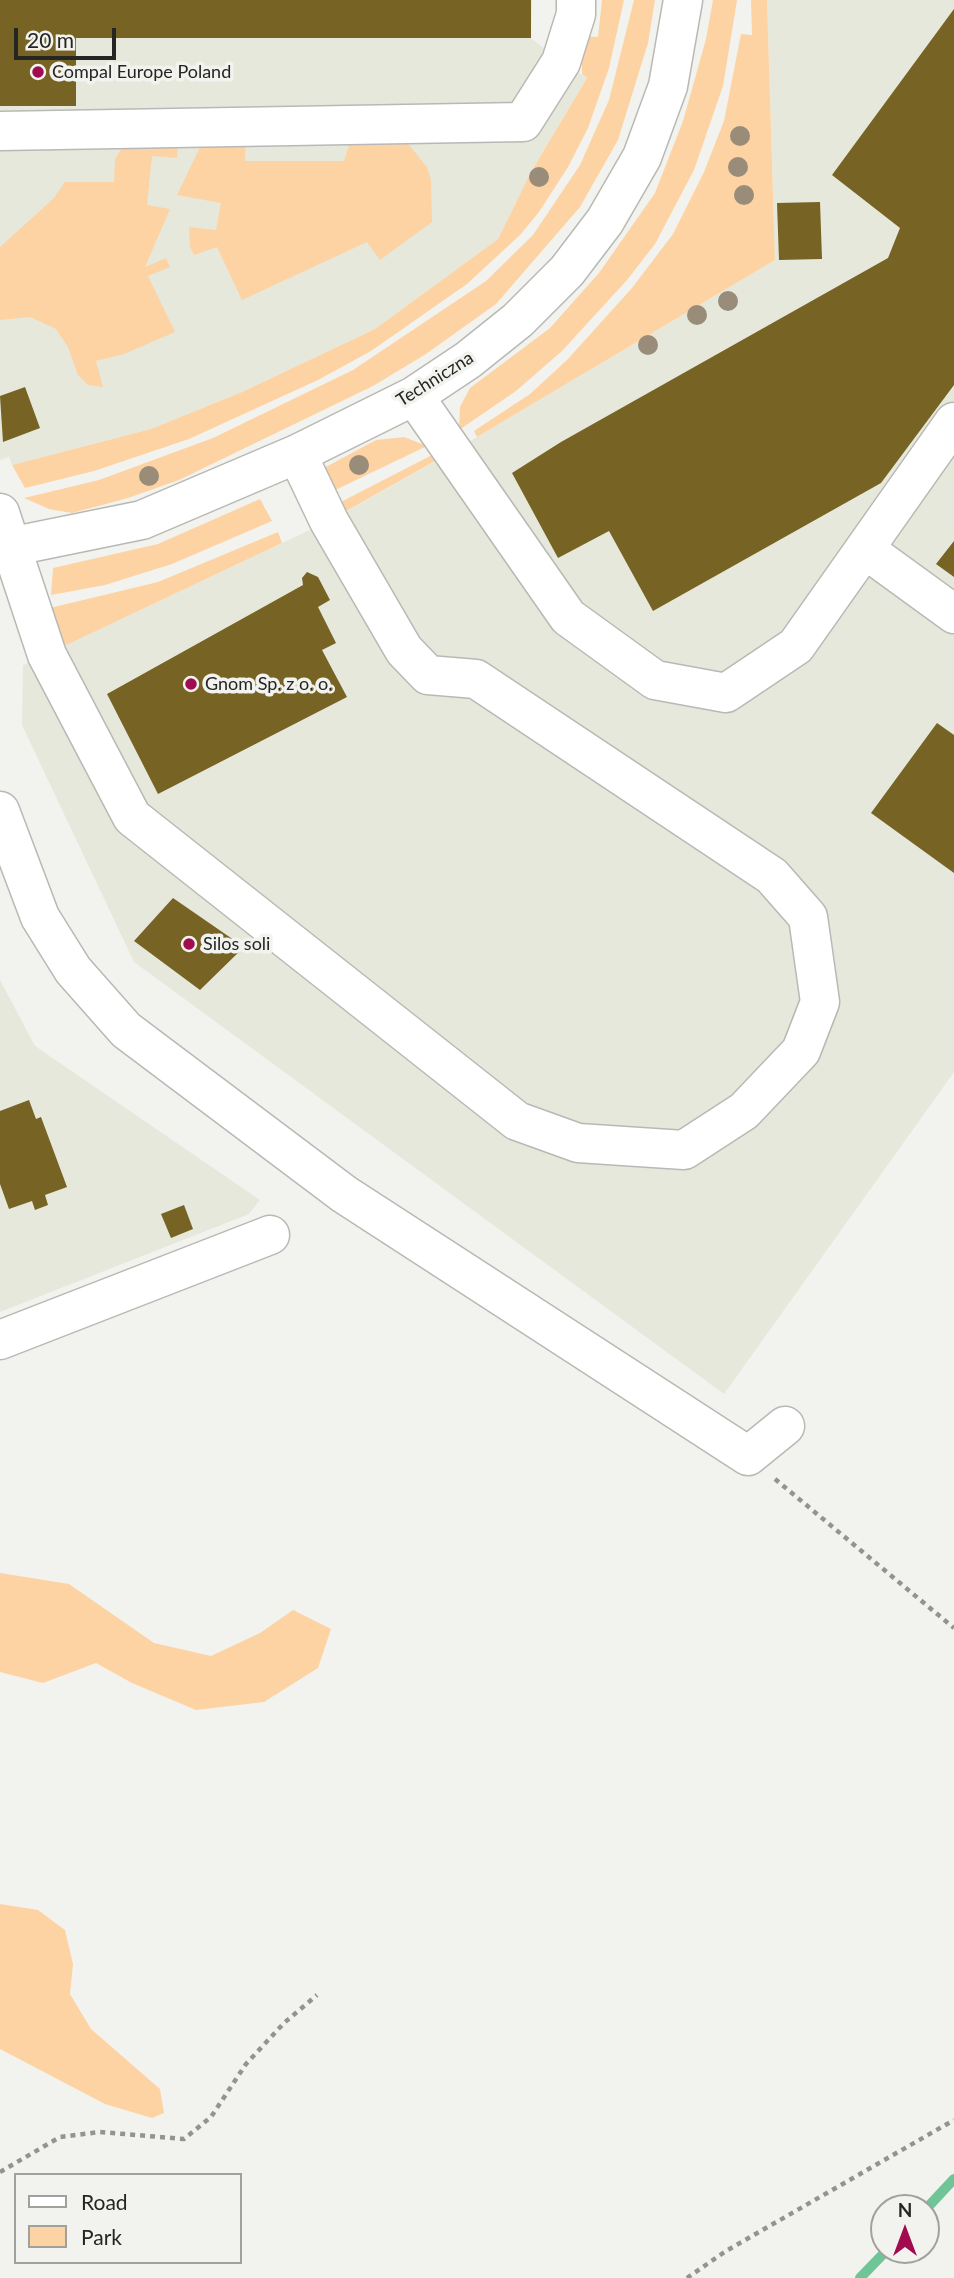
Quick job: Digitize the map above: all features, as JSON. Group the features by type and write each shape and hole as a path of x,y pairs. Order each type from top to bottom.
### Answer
{"street":[{"path":"0,131 523,122 561,62 576,14 576,0"},
{"name":"Techniczna","path":"7,549 142,520 297,454 414,396 468,360 519,320 567,271 605,221 642,157 668,86 683,0"},
{"path":"414,396 568,617 655,680 726,693 796,646 954,422"},
{"path":"0,513 7,549 47,655 132,817 517,1121 578,1143 684,1150 744,1111 801,1051 820,1002 808,917 772,876 476,679 428,675 404,650 329,521 297,454"},
{"path":"866,550 954,614"},
{"path":"0,811 40,917 73,970 126,1030 344,1194 748,1456 785,1426"},
{"path":"0,1340 270,1234"}],"path":[{"path":"748,1456 954,1629"},
{"path":"0,2172 60,2137 100,2132 184,2139 211,2117 246,2064 276,2031 317,1995"},
{"path":"687,2278 726,2251 954,2120"}],"shaded area":[{"path":"0,0 532,0 531,38 587,78 531,172 498,239 375,329 242,392 151,429 12,465 9,457 0,460"},
{"path":"767,0 954,0 954,1072 724,1394 134,962 22,725 23,665 329,521 452,452 775,260"},
{"path":"0,980 35,1046 260,1200 249,1214 0,1312"}],"green space":[{"path":"602,0 624,0 609,68 588,128 568,167 539,212 520,235 467,284 371,351 318,380 189,439 94,471 25,488 12,465 151,429 242,392 375,329 498,239 531,172 587,78 582,74 581,36 598,37"},
{"path":"634,0 655,0 648,43 618,140 580,207 496,304 426,354 373,386 179,480 128,498 72,513 49,509 24,498 99,480 213,438 353,370 486,281 533,235 580,165 609,100"},
{"path":"713,0 737,0 723,86 694,170 655,244 627,280 562,351 516,391 459,430 460,407 470,388 550,328 599,273 655,193 683,121 706,39"},
{"path":"751,0 767,0 775,260 477,437 474,431 530,394 567,360 632,288 673,234 704,172 724,121 741,34 752,35"},
{"path":"352,136 399,140 409,145 427,167 431,181 432,222 380,260 367,242 242,300 217,247 194,255 190,247 189,227 216,230 221,203 177,195 202,143 246,137 245,161 344,161"},
{"path":"178,145 177,158 152,156 147,205 170,209 145,267 166,258 170,267 148,276 175,332 124,354 96,361 103,387 88,385 78,375 68,347 56,329 30,317 0,320 0,247 53,199 65,182 114,182 115,159 122,148"},
{"path":"404,437 427,446 329,493 324,468 376,440"},
{"path":"434,454 437,460 339,515 335,505"},
{"path":"260,499 272,521 172,564 105,585 51,595 53,568 158,544"},
{"path":"278,532 282,543 62,647 50,608 158,582"},
{"path":"0,1573 69,1584 154,1643 211,1656 260,1633 293,1610 331,1629 318,1668 264,1702 196,1710 132,1683 96,1663 43,1683 0,1672"},
{"path":"0,1904 38,1910 65,1930 73,1964 70,1994 91,2029 160,2089 164,2113 152,2118 105,2104 0,2049"}],"building":[{"name":"Compal Europe Poland","path":"0,0 531,0 531,38 76,38 76,106 0,106"},
{"path":"954,9 954,385 881,483 653,611 609,531 558,558 512,473 561,442 888,258 900,228 832,175"},
{"path":"820,202 822,259 779,260 777,203"},
{"path":"25,387 40,428 3,442 0,396"},
{"path":"954,541 954,577 936,564"},
{"path":"307,572 318,577 330,600 318,607 336,643 322,650 347,697 158,794 107,694 303,585 302,578"},
{"path":"937,723 954,735 954,873 871,813"},
{"name":"Silos soli","path":"173,898 244,947 200,990 134,941"},
{"path":"29,1100 36,1119 41,1117 67,1187 45,1195 48,1205 35,1210 32,1201 9,1209 0,1184 0,1111"},
{"path":"184,1205 193,1229 171,1238 161,1214"}],"waterway":[{"path":"940,2194 954,2179"},
{"path":"860,2278 874,2264"}],"place":[{"name":"Compal Europe Poland","path":"38,72"},
{"name":"Gnom Sp. z o. o.","path":"191,684"},
{"name":"Silos soli","path":"189,944"}]}
